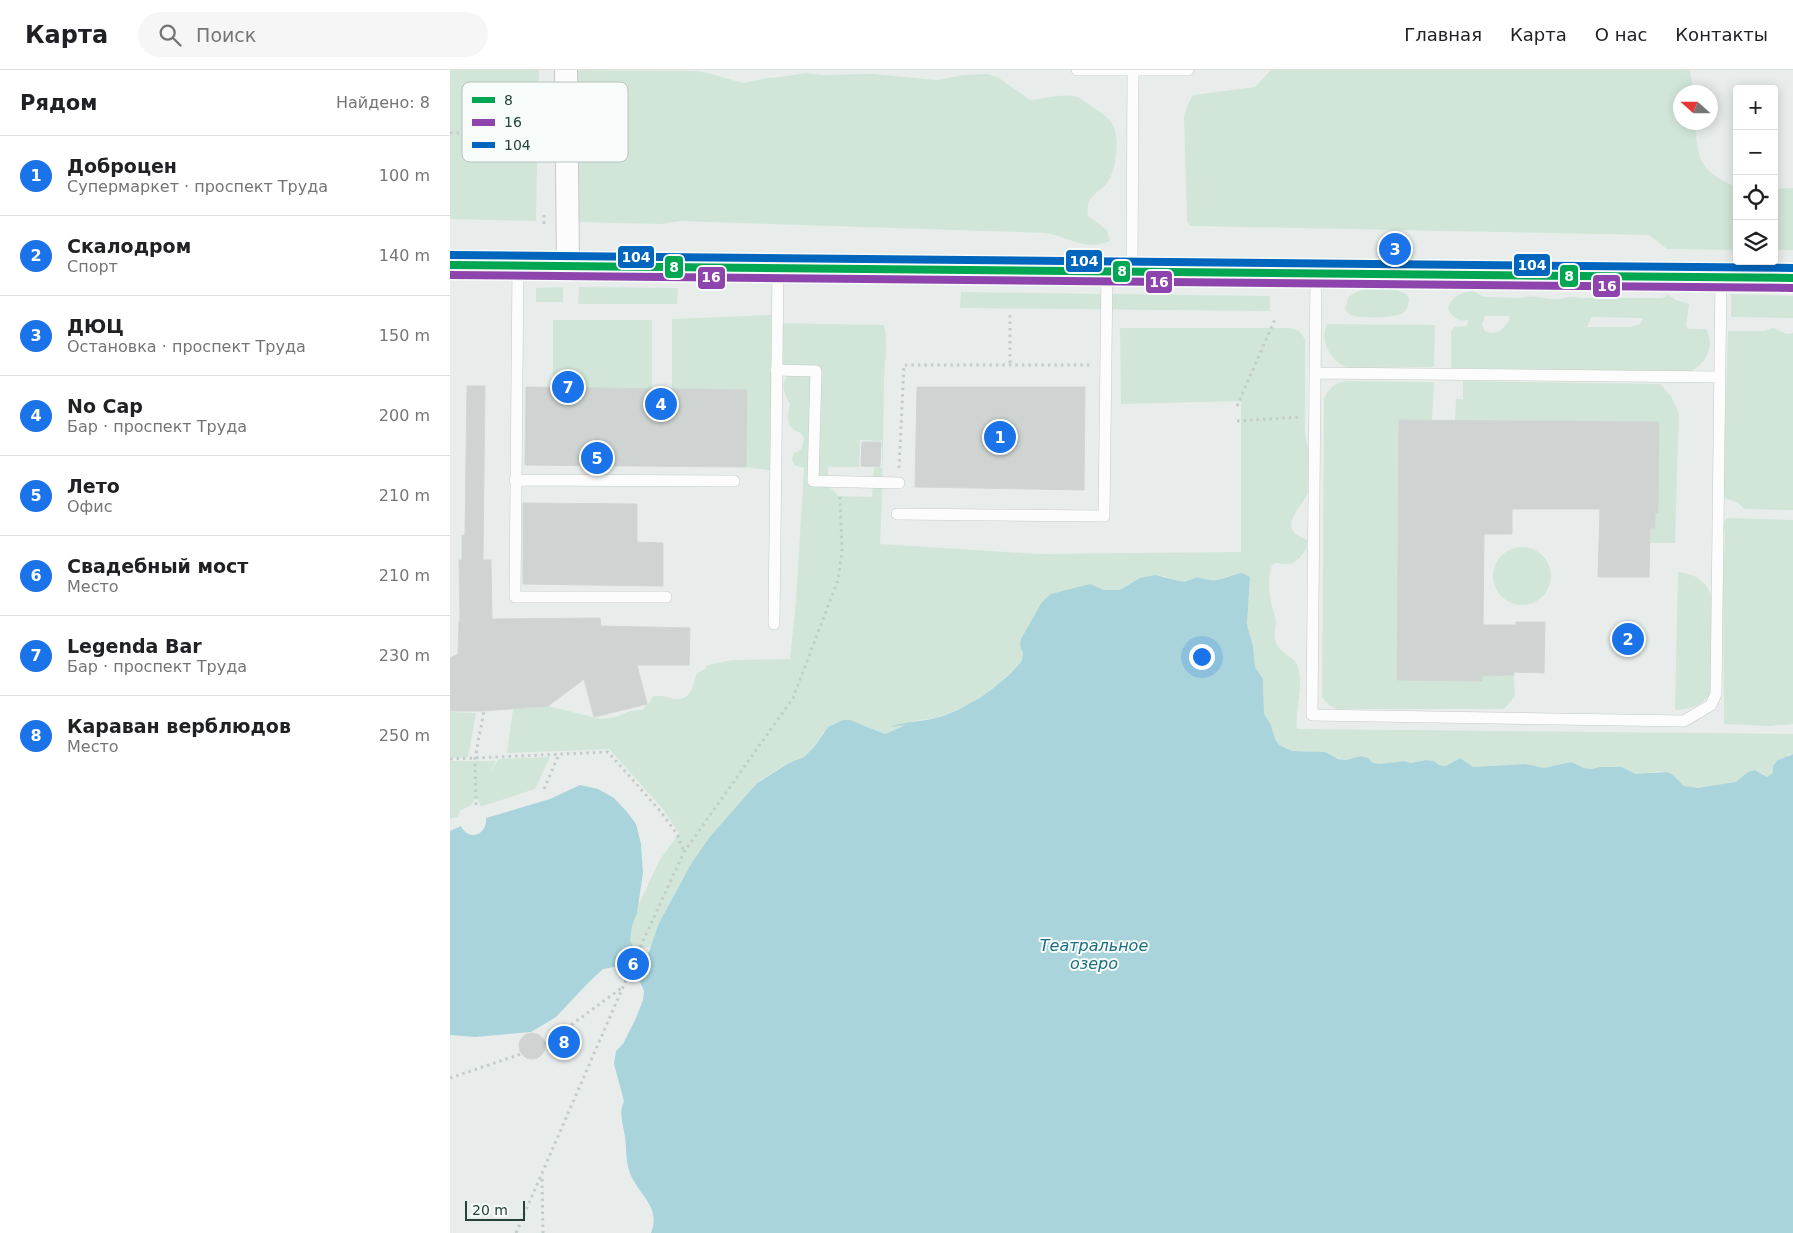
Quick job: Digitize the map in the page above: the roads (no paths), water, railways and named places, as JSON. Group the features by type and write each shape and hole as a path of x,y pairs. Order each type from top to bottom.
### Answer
{"main road":[{"path":"450,265 1793,278"}],"street":[{"path":"567,162 568,266"}],"lane":[{"path":"1077,70 1188,70"},
{"path":"897,514 1104,516 1105,365 1120,272 1133,71"},
{"path":"518,265 515,597 666,597"},
{"path":"774,624 778,268"},
{"path":"1316,272 1312,715 1684,721 1710,705 1716,694 1721,277"},
{"path":"776,370 816,371 813,481 899,483"},
{"path":"1315,373 1720,377"},
{"path":"515,480 734,481"}],"water":[{"name":"Театральное озеро","path":"1242,573 1250,577 1247,625 1253,646 1255,667 1263,679 1264,714 1271,725 1279,745 1292,751 1325,752 1338,759 1346,760 1361,756 1368,758 1373,763 1381,764 1404,761 1411,763 1426,760 1446,766 1460,758 1473,767 1526,764 1544,768 1571,762 1584,768 1592,769 1622,767 1635,774 1667,772 1684,786 1698,788 1736,782 1748,772 1755,770 1767,777 1773,773 1773,766 1778,760 1793,754 1793,1233 651,1233 654,1223 651,1207 632,1178 629,1170 621,1116 624,1101 614,1064 616,1051 623,1044 643,1000 644,991 640,982 633,975 614,967 603,969 556,1017 531,1032 475,1037 450,1035 450,831 461,826 468,834 477,834 484,829 486,818 550,799 580,785 598,789 614,798 636,824 641,844 643,873 637,913 632,926 630,940 635,952 642,955 649,952 659,923 691,864 709,838 757,783 789,763 804,757 815,746 828,727 843,720 850,720 885,734 906,725 890,727 936,718 971,703 1005,678 1022,660 1021,639 1040,605 1051,594 1090,584 1104,590 1120,590 1140,578 1155,575 1184,582 1198,577 1216,580"}],"place":[{"name":"ДЮЦ","path":"1395,249"},
{"name":"Legenda Bar","path":"568,387"},
{"name":"No Cap","path":"661,404"},
{"name":"Доброцен","path":"1000,437"},
{"name":"Лето","path":"597,458"},
{"name":"Скалодром","path":"1628,639"},
{"name":"Свадебный мост","path":"633,964"},
{"name":"Караван верблюдов","path":"564,1042"}]}
